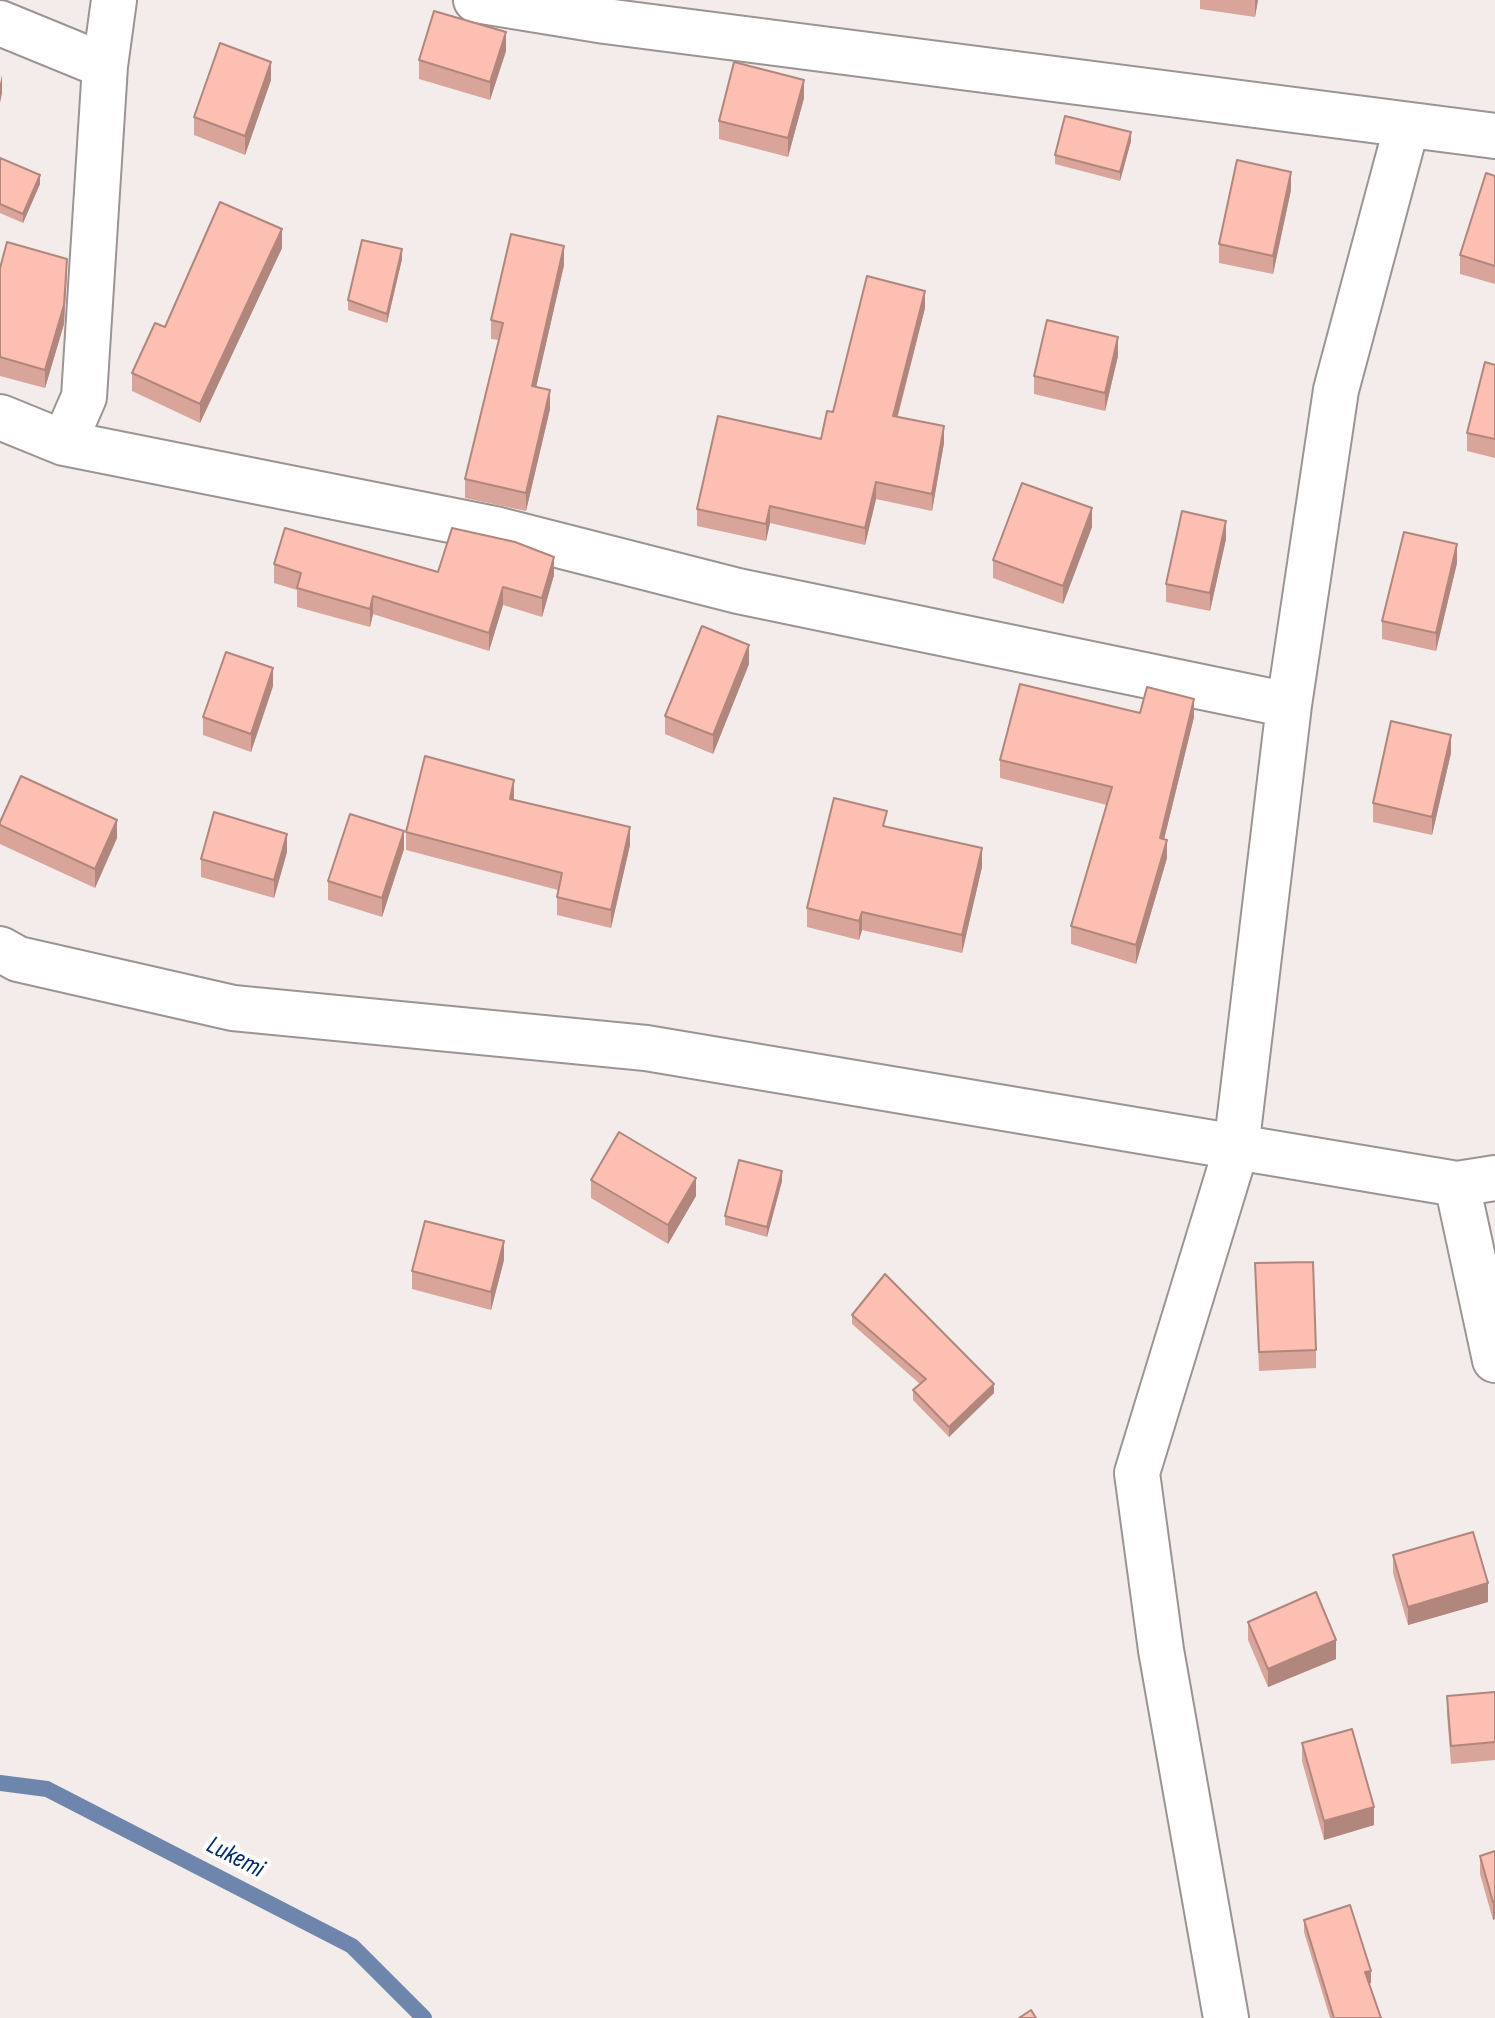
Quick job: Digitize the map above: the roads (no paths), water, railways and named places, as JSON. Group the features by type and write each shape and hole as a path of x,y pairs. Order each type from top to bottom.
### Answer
{"street":[{"path":"64,443 84,397 105,66 114,0"},
{"path":"476,0 605,21 1495,136"},
{"path":"0,23 105,66"},
{"path":"1226,2018 1161,1650 1137,1473 1236,1149 1289,705 1336,390 1407,125"},
{"path":"0,417 64,443 495,529 738,591 1289,705"},
{"path":"0,949 18,959 233,1008 646,1048 1236,1149 1476,1181 1495,1360"}],"waterway":[{"name":"Lukemi","path":"0,1783 47,1789 352,1946 424,2018"}]}
